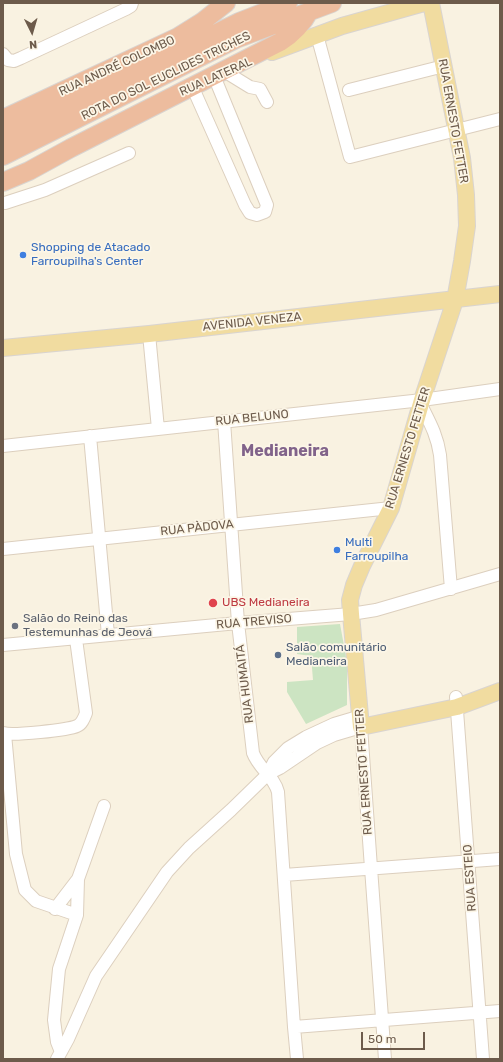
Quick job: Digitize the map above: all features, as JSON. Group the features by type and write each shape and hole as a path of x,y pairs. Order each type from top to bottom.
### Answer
{"highway":[{"name":"RUA ANDRÉ COLOMBO","path":"3,119 178,37 202,22 226,3"},
{"name":"ROTA DO SOL EUCLIDES TRICHES","path":"3,138 238,22 288,3"},
{"name":"ROTA DO SOL EUCLIDES TRICHES","path":"3,156 236,39 311,7 332,3"},
{"path":"219,74 280,42 292,34 301,25 311,7"},
{"name":"RUA LATERAL","path":"10,179 192,86 219,74"},
{"path":"113,127 157,79"},
{"path":"3,129 54,96"}],"main road":[{"name":"RUA LATERAL","path":"219,74 342,26 424,3"},
{"name":"RUA ERNESTO FETTER","path":"361,722 350,600 354,585 362,566 391,508 456,296 467,226 466,195 462,158 430,3"},
{"name":"AVENIDA VENEZA","path":"98,333 149,334 456,296 500,287"},
{"name":"AVENIDA VENEZA","path":"3,338 47,338 456,296 500,294"},
{"name":"AVENIDA VENEZA","path":"3,348 47,338"},
{"path":"457,702 500,680"},
{"path":"361,722 457,702 500,691"}],"street":[{"path":"3,54 8,60 14,61 126,9 132,6 132,3"},
{"path":"317,35 350,157 500,119"},
{"path":"349,90 444,66"},
{"path":"192,86 250,213 257,215 265,212 267,206 219,74"},
{"path":"219,74 250,87 260,89 267,102"},
{"path":"6,203 45,190 129,153"},
{"path":"149,334 158,429"},
{"name":"RUA BELUNO","path":"3,446 224,421 422,403 500,389"},
{"path":"422,403 433,428 440,455 451,589"},
{"name":"RUA HUMAITÁ","path":"224,421 238,623 253,753 258,764 268,774 277,787 278,792 297,1059"},
{"path":"90,436 108,635"},
{"name":"RUA PÀDOVA","path":"3,549 391,508"},
{"name":"RUA TREVISO","path":"3,645 351,614 376,610 500,574"},
{"path":"76,639 86,713 84,719 78,726 45,732 4,734 16,854 25,890 36,901 76,916"},
{"name":"RUA ESTEIO","path":"457,702 483,1059"},
{"path":"59,1056 96,976 167,872 189,848 268,774 280,768 317,743 361,722"},
{"name":"RUA ERNESTO FETTER","path":"361,722 370,868 385,1059"},
{"path":"59,1056 54,1020 59,969 76,916 78,879 104,806"},
{"path":"284,875 500,859"},
{"path":"55,909 78,879"},
{"path":"294,1027 500,1012"}],"green space":[{"path":"340,624 347,662 347,705 306,724 287,692 287,682 313,680 311,656 297,654 297,627"}],"place":[{"name":"Shopping de Atacado Farroupilha's Center","path":"23,255"},
{"name":"Multi Farroupilha","path":"337,550"},
{"name":"UBS Medianeira","path":"213,603"},
{"name":"Salão do Reino das Testemunhas de Jeová","path":"15,626"},
{"name":"Salão comunitário Medianeira","path":"278,655"}],"district":[{"name":"Medianeira","path":"285,451"}]}
